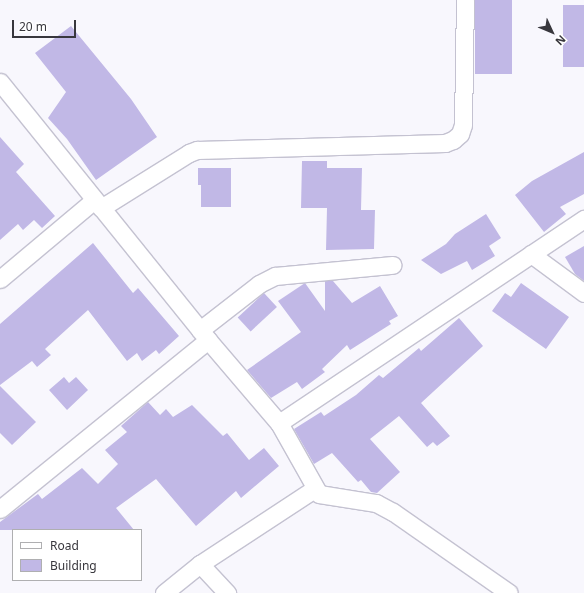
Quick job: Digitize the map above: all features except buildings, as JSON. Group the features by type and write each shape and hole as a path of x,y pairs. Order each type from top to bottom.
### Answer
{"street":[{"path":"0,279 98,204 197,150 445,143 452,140 460,134 463,125 465,0"},
{"path":"0,82 204,335 280,423 314,489 319,494 326,497 376,503 393,512 509,593"},
{"path":"280,423 584,219"},
{"path":"531,254 584,293"},
{"path":"0,509 204,335 259,284 275,276 392,265"},
{"path":"164,593 200,564 314,489"},
{"path":"200,564 227,593"}]}
